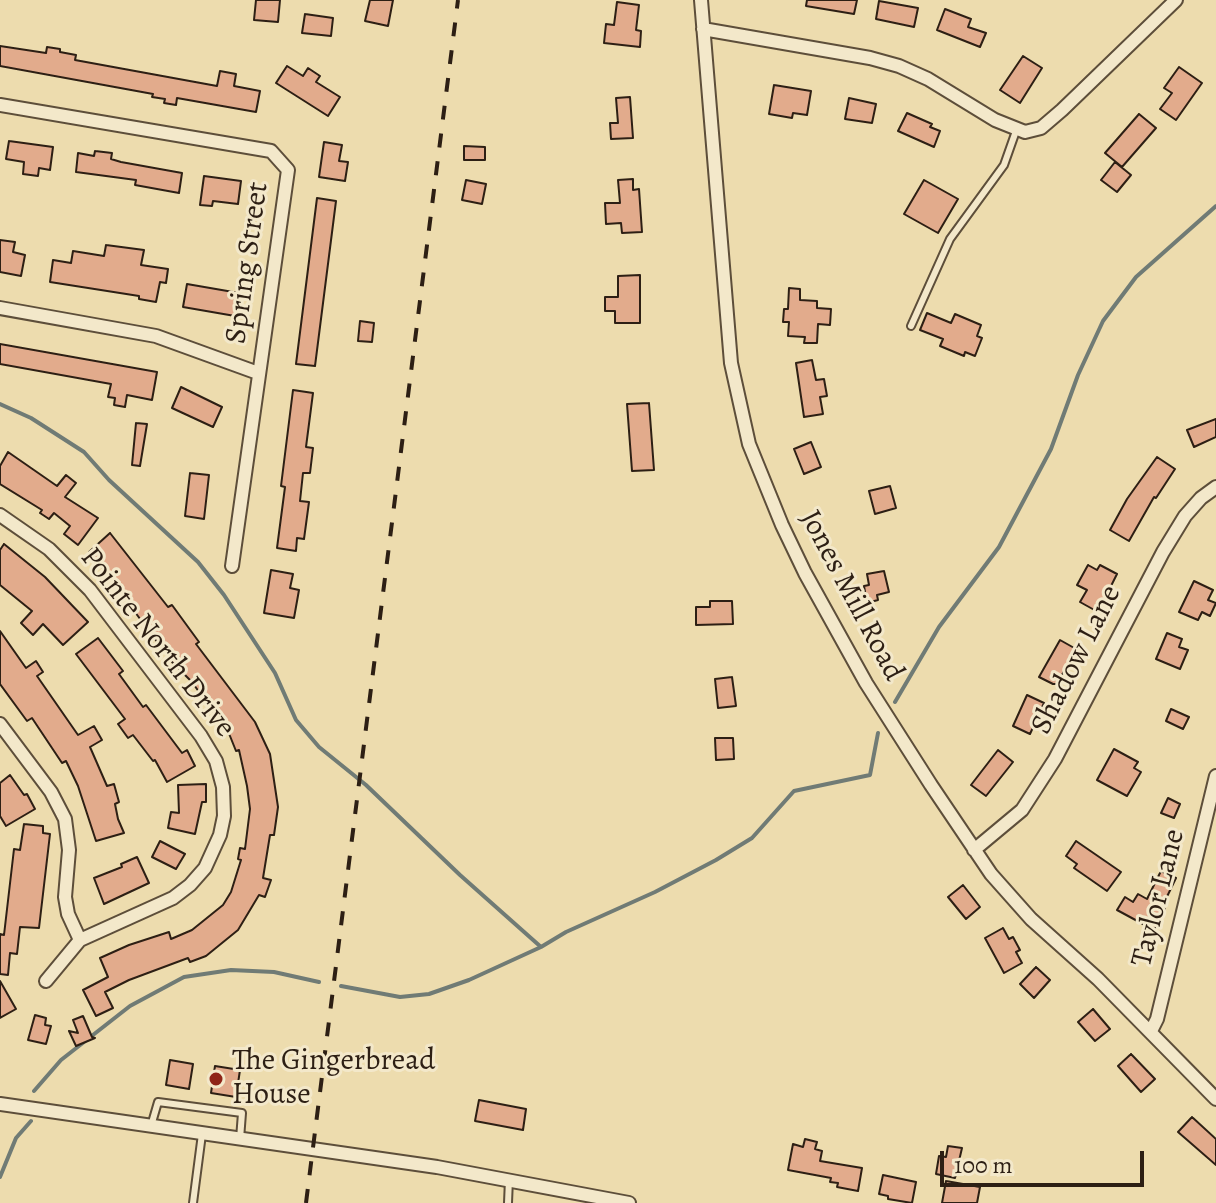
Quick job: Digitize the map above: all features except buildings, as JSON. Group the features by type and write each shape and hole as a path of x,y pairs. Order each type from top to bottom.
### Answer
{"street":[{"name":"Jones Mill Road","path":"701,0 731,363 749,444 782,525 835,629 894,728 974,850 1010,898 1151,1031 1216,1099"},
{"path":"703,29 870,58 899,66 928,79 1016,131 1025,132 1041,128 1176,0"},
{"name":"Spring Street","path":"0,105 271,151 288,170 258,373 249,463 232,566"},
{"path":"0,308 156,336 258,373"},
{"name":"Shadow Lane","path":"974,850 1022,810 1055,759 1163,552 1185,516 1216,487"},
{"name":"Pointe North Drive","path":"0,515 49,549 90,590 201,736 216,761 223,787 224,816 220,835 205,868 190,885 173,898 80,940 46,981"},
{"path":"0,724 51,792 65,819 69,850 65,897 68,914 80,940"},
{"name":"Taylor Lane","path":"1151,1031 1157,1019 1216,776"},
{"path":"0,1104 509,1179 629,1203"},
{"path":"557,1203 559,1189"}],"lane":[{"path":"911,326 950,239 1004,165 1016,131"},
{"path":"150,1127 158,1102 242,1113 240,1139"},
{"path":"193,1203 202,1134"},
{"path":"508,1203 509,1179"}],"waterway":[{"path":"895,702 939,627 999,547 1051,449 1078,375 1103,321 1136,277 1216,206"},
{"path":"0,404 31,418 84,452 109,480 198,562 224,595 275,673 296,720 319,747 366,785 541,947"},
{"path":"341,986 400,997 429,994 469,980 541,947 566,932 655,892 752,838 794,791 870,775 878,733"},
{"path":"34,1091 61,1060 130,1006 184,977 231,970 274,972 319,982"},
{"path":"0,1177 16,1138 31,1121"}],"railway":[{"path":"306,1203 458,0"}],"place":[{"name":"The Gingerbread House","path":"216,1079"}]}
